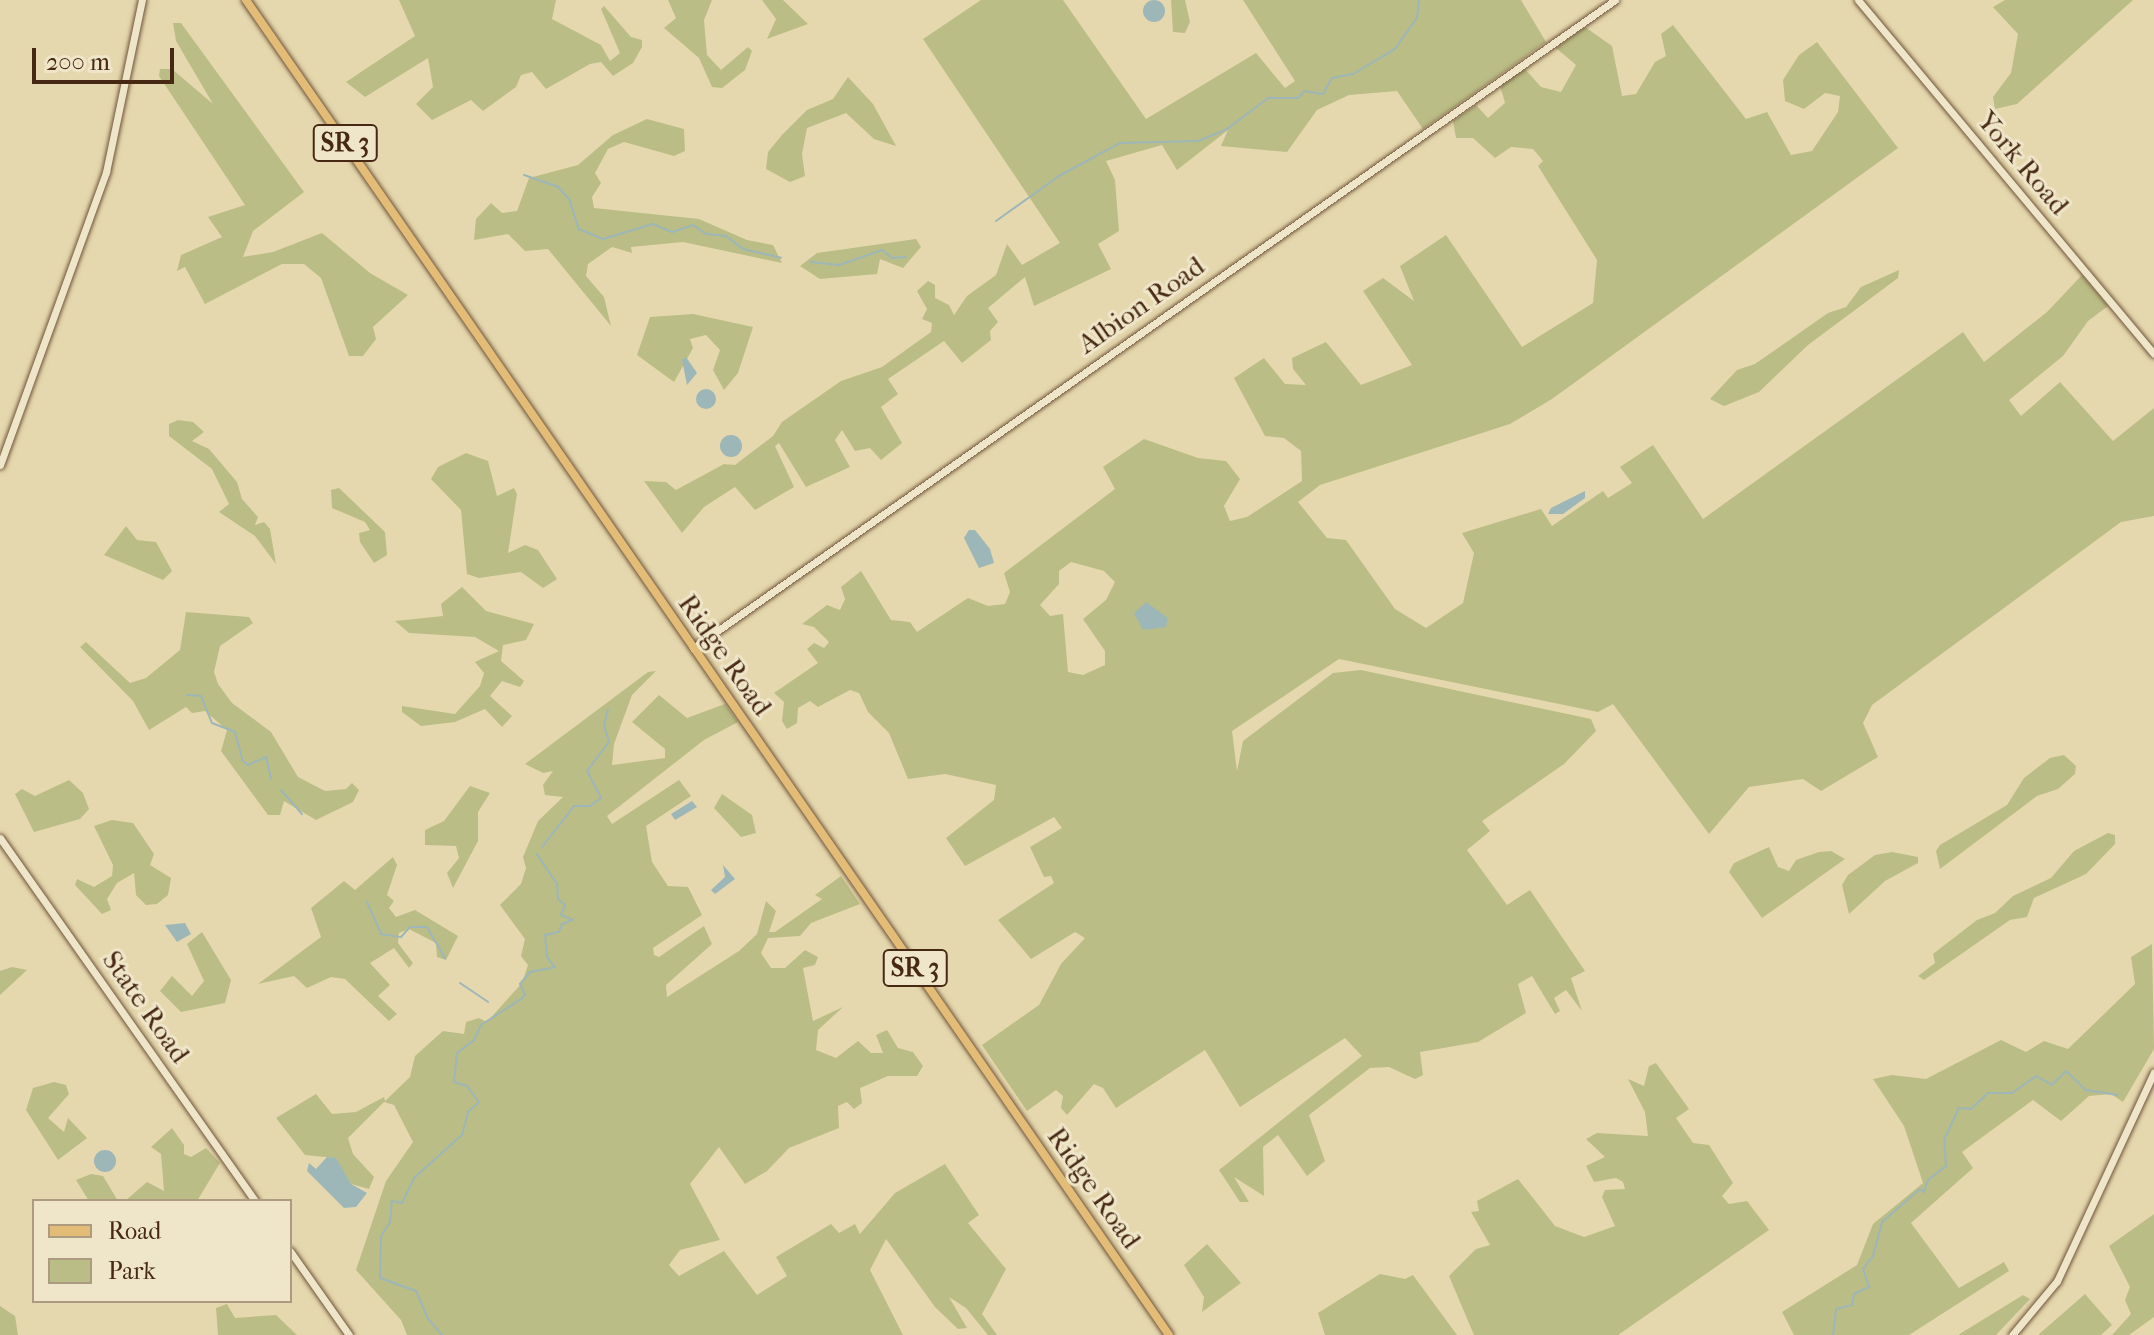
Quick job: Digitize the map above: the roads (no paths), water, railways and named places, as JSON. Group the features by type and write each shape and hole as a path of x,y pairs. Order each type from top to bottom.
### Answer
{"main road":[{"name":"Ridge Road","path":"246,0 1169,1335"}],"street":[{"path":"0,465 106,172 142,0"},
{"name":"Albion Road","path":"693,648 1615,0"},
{"name":"York Road","path":"1858,0 2154,354"},
{"name":"State Road","path":"0,838 254,1199"},
{"path":"2012,1335 2057,1281 2154,1072"},
{"path":"292,1254 349,1335"}],"water":[{"path":"1154,0 1162,3 1165,11 1162,19 1154,22 1146,19 1143,11 1146,3"},
{"path":"686,357 697,373 687,385 682,360"},
{"path":"706,389 713,392 716,399 713,406 706,409 699,406 696,399 699,392"},
{"path":"731,435 739,438 742,446 739,454 731,457 723,454 720,446 723,438"},
{"path":"1585,491 1585,498 1563,514 1548,514 1551,508"},
{"path":"969,530 975,530 990,549 994,563 979,568 964,538"},
{"path":"1146,602 1168,618 1166,627 1143,630 1134,613"},
{"path":"692,801 697,807 675,820 671,814"},
{"path":"723,865 735,879 715,894 711,890 725,877"},
{"path":"185,923 191,934 177,942 165,925"},
{"path":"105,1150 113,1153 116,1161 113,1169 105,1172 97,1169 94,1161 97,1153"},
{"path":"327,1157 336,1158 351,1184 367,1193 356,1207 344,1208 307,1171 309,1163 316,1169"}],"waterway":[{"path":"996,221 1059,176 1120,143 1198,141 1227,129 1268,98 1298,98 1304,91 1323,94 1332,78 1353,74 1395,49 1417,18 1419,0"},
{"path":"524,175 558,187 569,199 579,229 603,239 653,224 672,232 693,225 706,234 726,236 743,249 781,258"},
{"path":"811,262 839,265 882,250 892,258 906,257"},
{"path":"187,695 201,696 212,723 235,732 243,761 248,765 266,757 271,779"},
{"path":"542,847 574,806 590,806 601,798 587,771 609,742 604,726 608,709"},
{"path":"281,790 302,814"},
{"path":"442,1335 428,1319 416,1291 380,1278 381,1236 390,1222 392,1201 402,1203 414,1178 462,1135 468,1112 479,1102 467,1086 454,1082 457,1053 474,1040 481,1025 525,995 520,984 530,972 555,967 547,957 545,935 559,932 562,924 573,920 561,915 565,905 558,899 557,884 537,854"},
{"path":"367,902 381,934 401,937 410,927 427,927 445,958"},
{"path":"460,983 488,1002"},
{"path":"1833,1335 1836,1309 1852,1305 1854,1294 1869,1287 1863,1269 1873,1256 1882,1222 1920,1189 1924,1192 1928,1180 1946,1166 1944,1140 1959,1108 1971,1109 1988,1093 2012,1093 2036,1076 2052,1085 2066,1071 2086,1090 2118,1095"}]}
